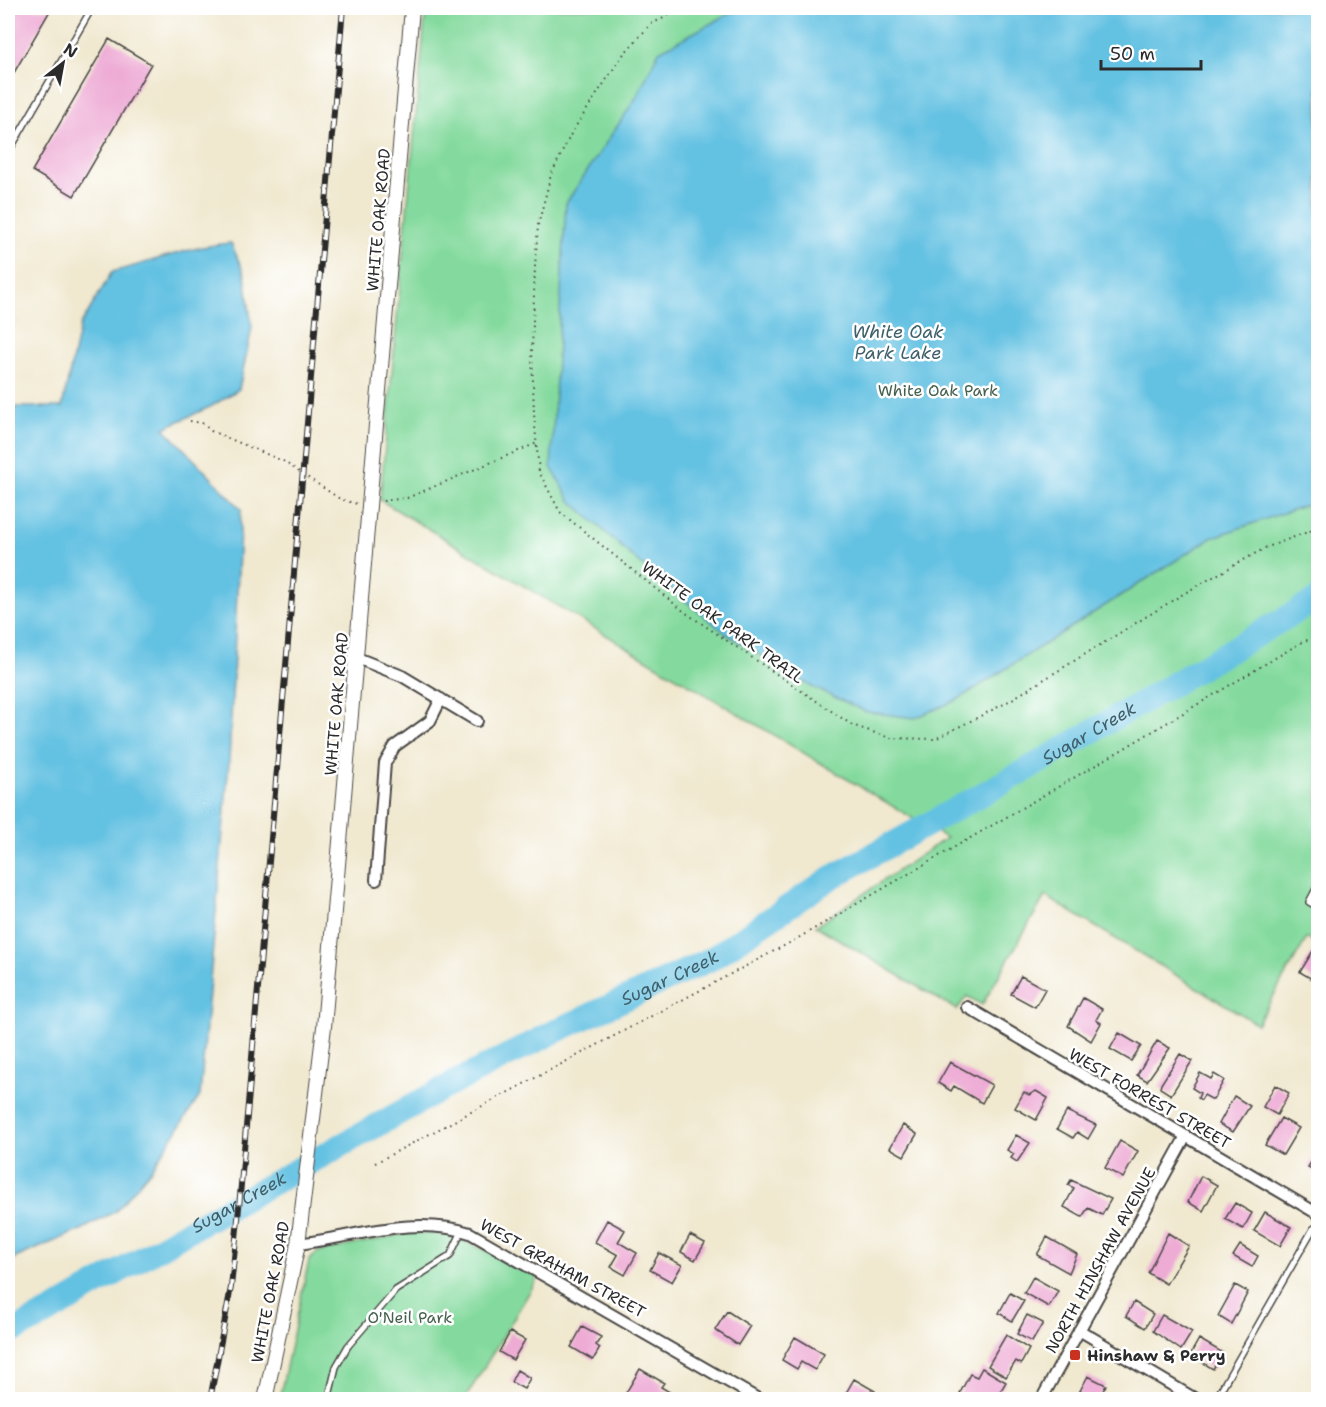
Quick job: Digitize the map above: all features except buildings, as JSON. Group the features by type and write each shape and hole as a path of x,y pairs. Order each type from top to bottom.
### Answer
{"street":[{"name":"WHITE OAK ROAD","path":"265,1400 298,1244 315,1113 357,658 412,8"},
{"path":"357,658 402,676 477,722"},
{"path":"376,880 385,763 395,746 430,721 441,699"},
{"name":"WEST FORREST STREET","path":"967,1007 1318,1214"},
{"name":"NORTH HINSHAW AVENUE","path":"1041,1400 1186,1136"},
{"name":"WEST GRAHAM STREET","path":"298,1244 399,1226 421,1225 463,1230 499,1247 760,1400"},
{"path":"1079,1330 1197,1400"}],"lane":[{"path":"8,153 92,8"},
{"path":"1318,885 1309,902 1318,907"},
{"path":"1215,1400 1313,1229 1318,1226"},
{"path":"328,1400 336,1366 348,1346 396,1290 450,1257 463,1230"}],"path":[{"name":"WHITE OAK PARK TRAIL","path":"685,8 651,24 622,56 572,132 551,175 538,225 532,351 539,472 560,512 718,636 852,725 890,738 935,739 1004,704 1188,591 1265,548 1318,528"},
{"path":"190,421 202,423 211,431 283,461 351,504 407,498 537,443"},
{"path":"375,1163 793,941 1302,642 1318,636"}],"green space":[{"name":"White Oak Park Lake","path":"426,8 1318,8 1318,944 1307,938 1257,1024 1045,896 982,1005 967,996 957,1010 816,926 946,838 380,500"},
{"name":"O'Neil Park","path":"409,1233 446,1234 497,1255 538,1278 465,1399 279,1400 309,1260 318,1252"}],"water":[{"name":"White Oak Park Lake","path":"740,8 1318,8 1318,501 1211,538 957,700 915,718 867,712 812,687 726,634 638,562 570,500 551,467 566,203 636,98 659,51"},
{"path":"231,243 245,275 252,328 239,389 212,406 164,428 241,509 229,762 200,1096 152,1168 116,1211 83,1229 8,1261 8,407 62,407 80,326 112,272 186,251"}],"waterway":[{"name":"Sugar Creek","path":"8,1334 446,1087 556,1031 711,959 829,879 1035,765 1318,599"}],"railway":[{"path":"210,1400 231,1287 238,1219 343,8"}],"place":[{"name":"Hinshaw & Perry","path":"1075,1355"}],"park label":[{"name":"White Oak Park","path":"938,390"}]}
